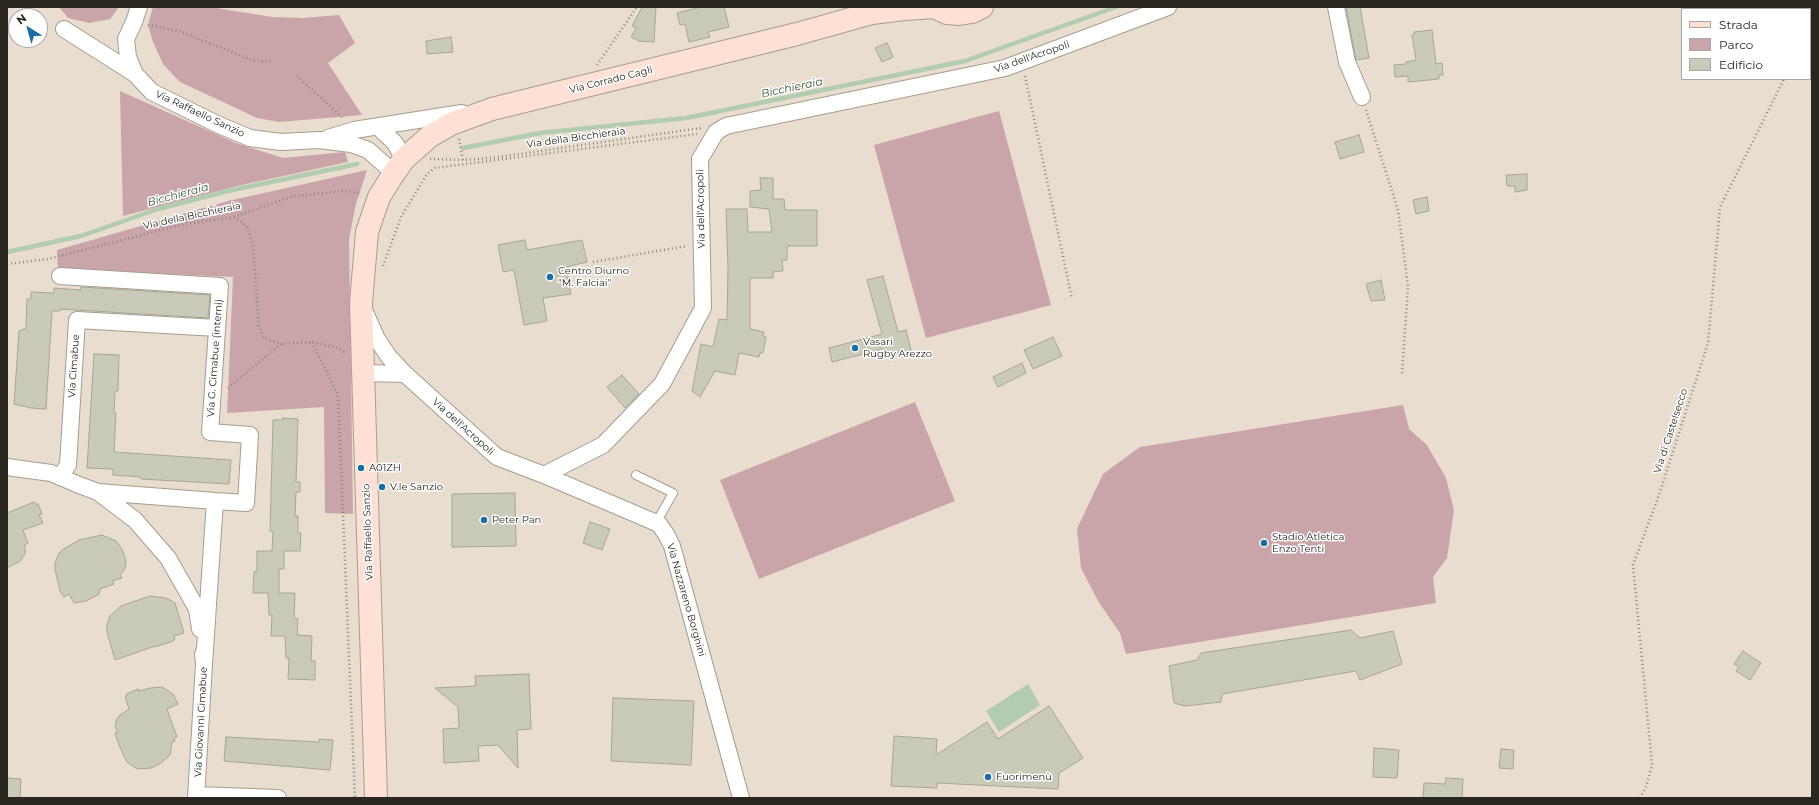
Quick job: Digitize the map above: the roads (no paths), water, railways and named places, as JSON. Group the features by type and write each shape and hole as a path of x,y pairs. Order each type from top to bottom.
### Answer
{"main road":[{"name":"Via Corrado Cagli","path":"379,196 399,166 430,136 451,124 492,109 797,34 877,10 935,7 947,13 959,14 972,12 982,7"},
{"name":"Via Raffaello Sanzio","path":"376,798 361,303 367,232 379,196"}],"street":[{"name":"Via Raffaello Sanzio","path":"139,7 126,39 128,57 135,74 152,92 219,125 250,138 281,142 319,140"},
{"name":"Via dell'Acropoli","path":"361,303 377,339 389,357 405,374 497,458 544,475 603,445 662,384 703,308 700,159 721,129 1005,68 1168,7"},
{"path":"1336,7 1347,62 1362,97"},
{"path":"64,29 135,74"},
{"path":"319,140 354,130 492,109"},
{"path":"378,127 395,143 399,166"},
{"path":"319,140 351,144 368,150 399,166"},
{"name":"Via G. Cimabue (interni)","path":"60,276 220,286 210,432 250,434 246,503 215,501"},
{"name":"Via Cimabue","path":"60,477 68,466 77,320 217,328"},
{"path":"363,373 405,374"},
{"name":"Via Giovanni Cimabue","path":"7,467 51,473 98,492 135,520 168,558 197,609 204,664 196,796"},
{"path":"544,475 658,524"},
{"path":"98,492 215,501 204,664"},
{"name":"Via Nazzareno Borghini","path":"658,524 666,534 672,546 741,798"},
{"path":"196,796 278,798"}],"lane":[{"path":"636,475 673,493 658,524"}],"waterway":[{"name":"Bicchieraia","path":"463,148 540,133 686,118 965,61 1116,7"},
{"name":"Bicchieraia","path":"7,252 81,236 158,209 228,191 357,164"}],"place":[{"name":"Centro Diurno \"M. Falciai\"","path":"550,277"},
{"name":"Vasari Rugby Arezzo","path":"855,348"},
{"name":"A01ZH","path":"361,468"},
{"name":"V.le Sanzio","path":"382,487"},
{"name":"Peter Pan","path":"484,520"},
{"name":"Stadio Atletica Enzo Tenti","path":"1264,543"},
{"name":"Fuorimenù","path":"988,777"}]}
